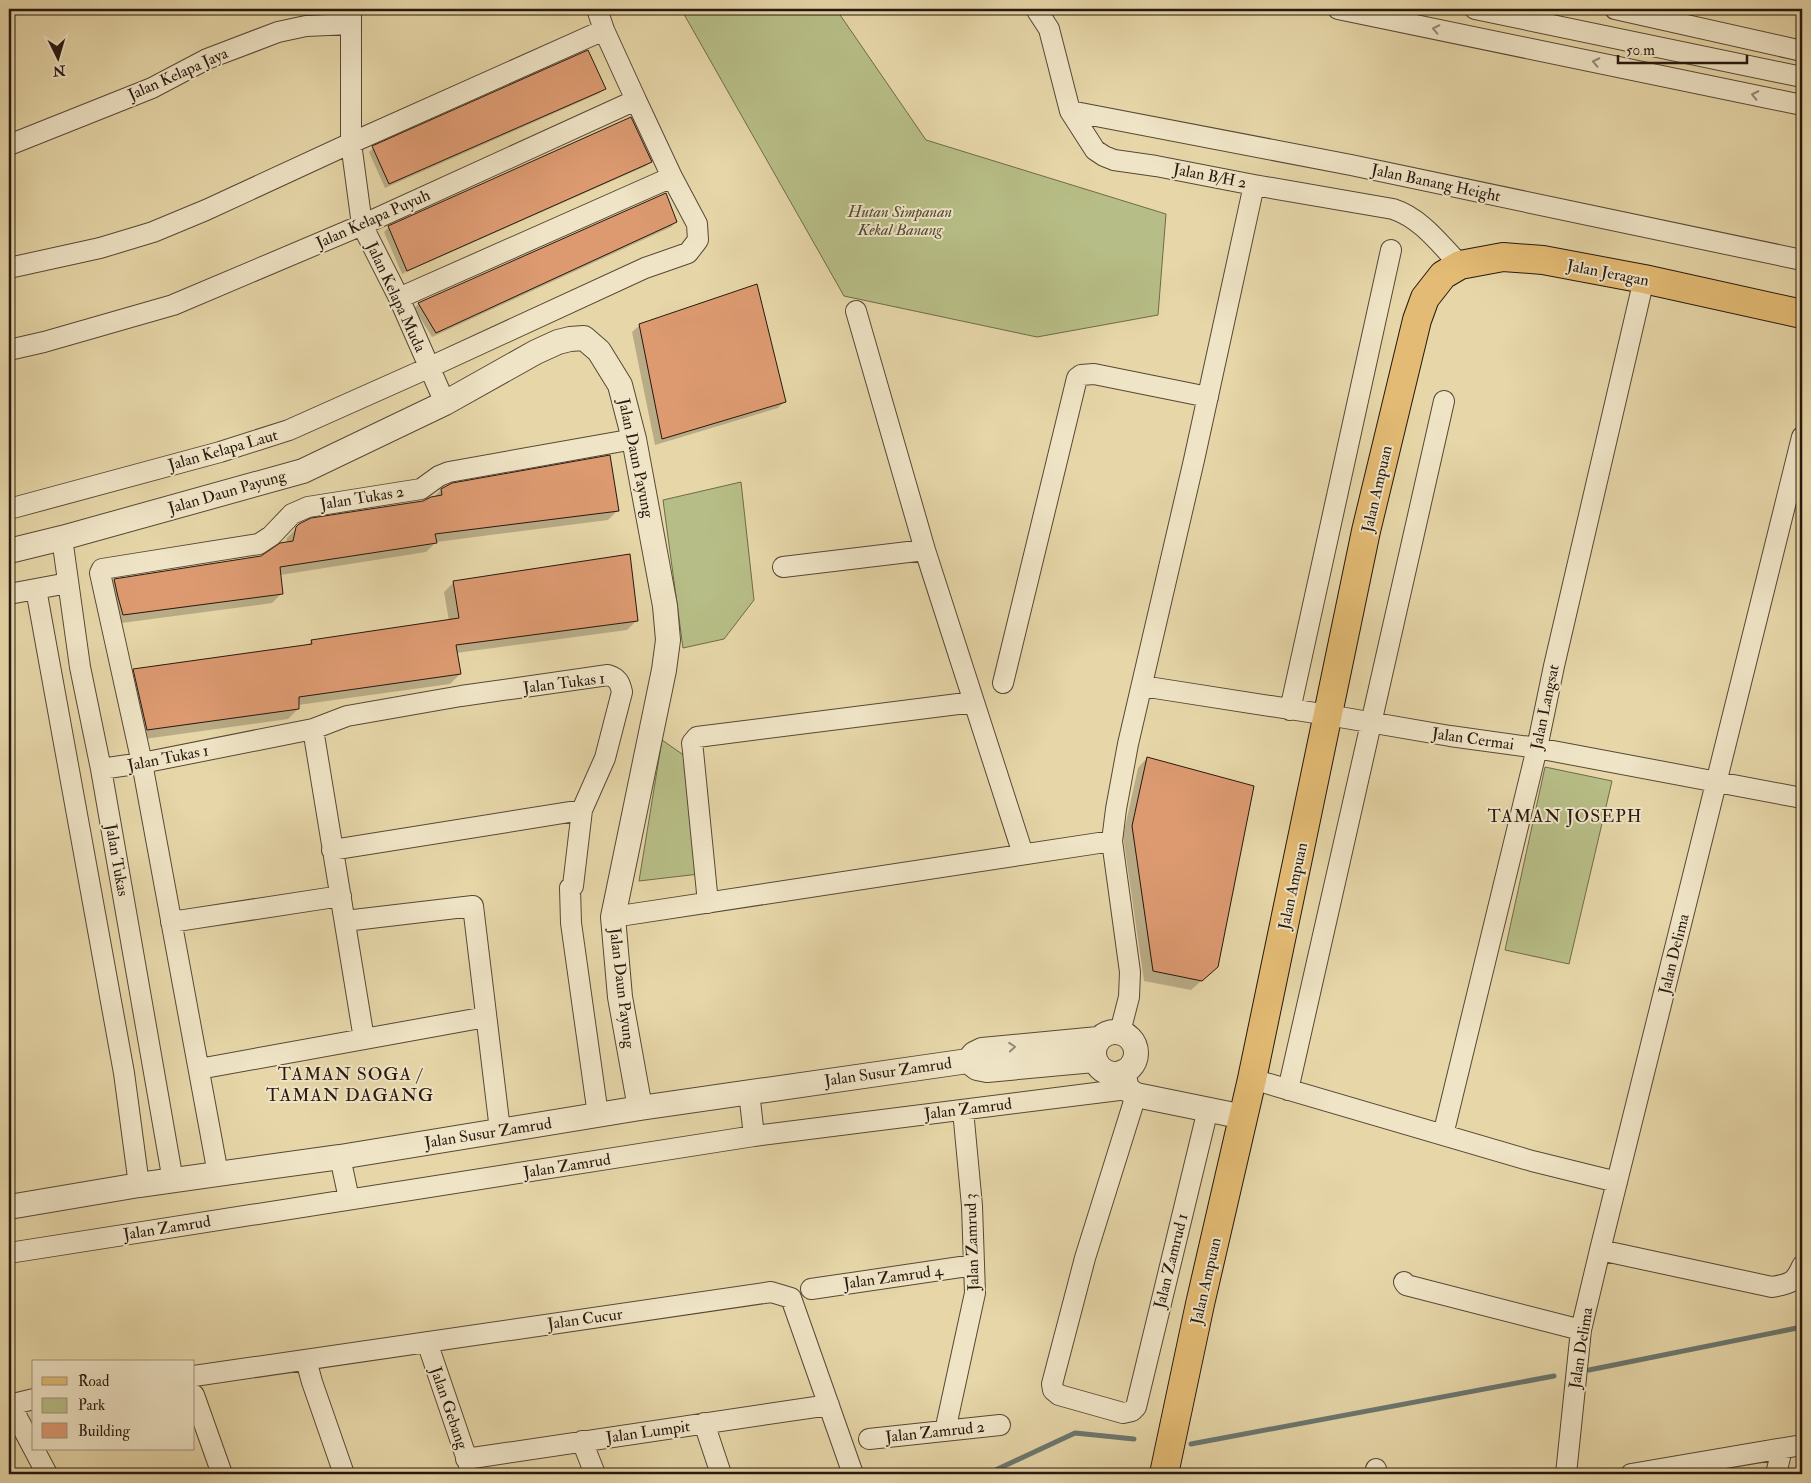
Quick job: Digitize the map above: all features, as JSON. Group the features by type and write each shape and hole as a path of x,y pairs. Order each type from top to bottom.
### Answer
{"main road":[{"name":"Jalan Jeragan","path":"1425,298 1443,276 1460,265 1502,257 1543,260 1644,279 1802,314"},
{"name":"Jalan Ampuan","path":"1164,1474 1200,1304 1252,1079 1366,531 1417,320 1425,298"}],"street":[{"path":"597,9 604,30 636,100"},
{"name":"Jalan B/H 2","path":"1036,9 1049,29 1070,111 1096,150 1104,156 1114,160 1393,209 1406,213 1419,223 1460,265"},
{"path":"1338,9 1373,12 1802,105"},
{"path":"1475,9 1802,76"},
{"path":"1615,9 1802,51"},
{"name":"Jalan Kelapa Muda","path":"351,16 350,143 362,225 399,298 428,368 445,403"},
{"name":"Jalan Kelapa Jaya","path":"9,145 152,88 207,59 278,32 351,16"},
{"path":"9,268 100,248 153,232 206,210 350,143 604,30"},
{"name":"Jalan Kelapa Laut","path":"9,509 220,452 289,430 645,268 688,253 698,240 697,224 672,177 636,100"},
{"name":"Jalan Kelapa Puyuh","path":"9,350 44,342 173,305 362,225 636,100"},
{"name":"Jalan Banang Height","path":"1070,111 1351,165 1802,260"},
{"path":"399,298 672,177"},
{"path":"1129,1086 1115,1074 1106,1072 1099,1067 1104,1044 1129,996 1130,972 1112,841 1116,809 1128,744 1208,397 1254,185"},
{"path":"1290,710 1391,250"},
{"name":"Jalan Langsat","path":"1443,1135 1537,748 1554,666 1644,279"},
{"path":"856,311 926,550 1023,854"},
{"name":"Jalan Daun Payung","path":"9,551 302,471 445,403 536,352 558,342 584,338 599,351 620,385 634,439 665,606 668,640 664,670 613,917 620,997 640,1108"},
{"path":"1003,683 1077,378 1081,375 1094,374 1208,397"},
{"path":"1288,1090 1444,401"},
{"name":"Jalan Delima","path":"1566,1474 1581,1330 1802,437"},
{"name":"Jalan Tukas 2","path":"142,763 100,574 104,567 259,544 271,536 292,514 308,507 417,490 444,474 634,439"},
{"name":"Jalan Tukas","path":"62,538 80,667 101,769 174,1181"},
{"path":"783,567 926,550"},
{"path":"9,594 68,582"},
{"path":"36,589 124,1073 139,1185"},
{"name":"Jalan Tukas 1","path":"101,769 142,763 313,729 347,716 461,696 608,675 615,677 620,684 622,692 605,758 582,810 574,886 570,888 572,923 598,1116"},
{"name":"Jalan Cermai","path":"1142,686 1450,736 1537,748 1802,798"},
{"path":"708,903 692,751 692,743 696,737 974,702"},
{"path":"313,729 364,1038"},
{"path":"142,763 218,1174"},
{"path":"332,850 582,810"},
{"path":"613,917 1112,841"},
{"path":"171,922 341,896"},
{"path":"345,921 473,906 500,1130"},
{"path":"199,1069 486,1017"},
{"path":"1104,1044 1126,1034 1131,1039 1136,1051 1129,1086"},
{"name":"Jalan Susur Zamrud","path":"9,1207 139,1185 340,1157 640,1108 968,1061 974,1054 982,1050 1104,1044"},
{"path":"1252,1079 1532,1161 1617,1182"},
{"name":"Jalan Zamrud","path":"9,1253 754,1136 963,1110 1129,1086 1208,1109 1244,1116"},
{"name":"Jalan Zamrud 1","path":"1129,1086 1052,1384 1053,1390 1058,1396 1123,1413 1132,1411 1136,1407 1208,1109"},
{"path":"749,1092 754,1136"},
{"name":"Jalan Zamrud 3","path":"945,1431 975,1293 972,1206 963,1110"},
{"path":"340,1157 349,1199"},
{"path":"1600,1250 1772,1287 1788,1284 1797,1277 1802,1266"},
{"name":"Jalan Zamrud 4","path":"811,1289 974,1265"},
{"path":"1404,1282 1406,1285 1581,1330"},
{"name":"Jalan Cucur","path":"195,1376 771,1292 791,1298 853,1474"},
{"name":"Jalan Gebang","path":"427,1342 469,1466"},
{"path":"306,1360 344,1474"},
{"path":"195,1398 222,1474"},
{"path":"32,1399 9,1404 32,1446"},
{"name":"Jalan Lumpit","path":"469,1466 582,1442 829,1405"},
{"path":"704,1423 722,1474"},
{"name":"Jalan Zamrud 2","path":"870,1439 1000,1425"},
{"path":"582,1442 595,1474"},
{"path":"1631,1474 1802,1445"},
{"path":"1776,1474 1782,1449"},
{"path":"34,1450 47,1474"}],"green space":[{"name":"Hutan Simpanan Kekal Banang","path":"681,9 836,9 926,140 1166,214 1158,315 1037,337 844,296"},
{"path":"741,482 754,600 724,639 683,648 663,500"},
{"path":"662,740 685,756 699,874 639,881"},
{"path":"1545,767 1612,781 1569,964 1505,950"}],"building":[{"path":"588,50 606,89 389,184 372,146"},
{"path":"631,117 652,162 407,271 388,226"},
{"path":"666,193 677,222 436,333 418,303"},
{"path":"757,284 786,402 662,439 639,324"},
{"path":"610,455 619,511 435,534 437,543 280,567 283,594 123,615 114,579 261,556 280,543 293,541 296,527 311,518 423,501 442,495 441,489 452,483"},
{"path":"630,554 638,621 456,645 461,674 299,697 299,709 147,730 133,669 312,644 311,640 459,618 453,581"},
{"path":"1147,757 1254,786 1218,967 1202,981 1153,971 1132,826"}],"waterway":[{"path":"1589,1370 1802,1327"},
{"path":"1191,1444 1554,1376"},
{"path":"987,1474 1075,1433 1134,1439"}],"district":[{"name":"TAMAN JOSEPH","path":"1565,816"},
{"name":"TAMAN SOGA / TAMAN DAGANG","path":"350,1084"}]}
